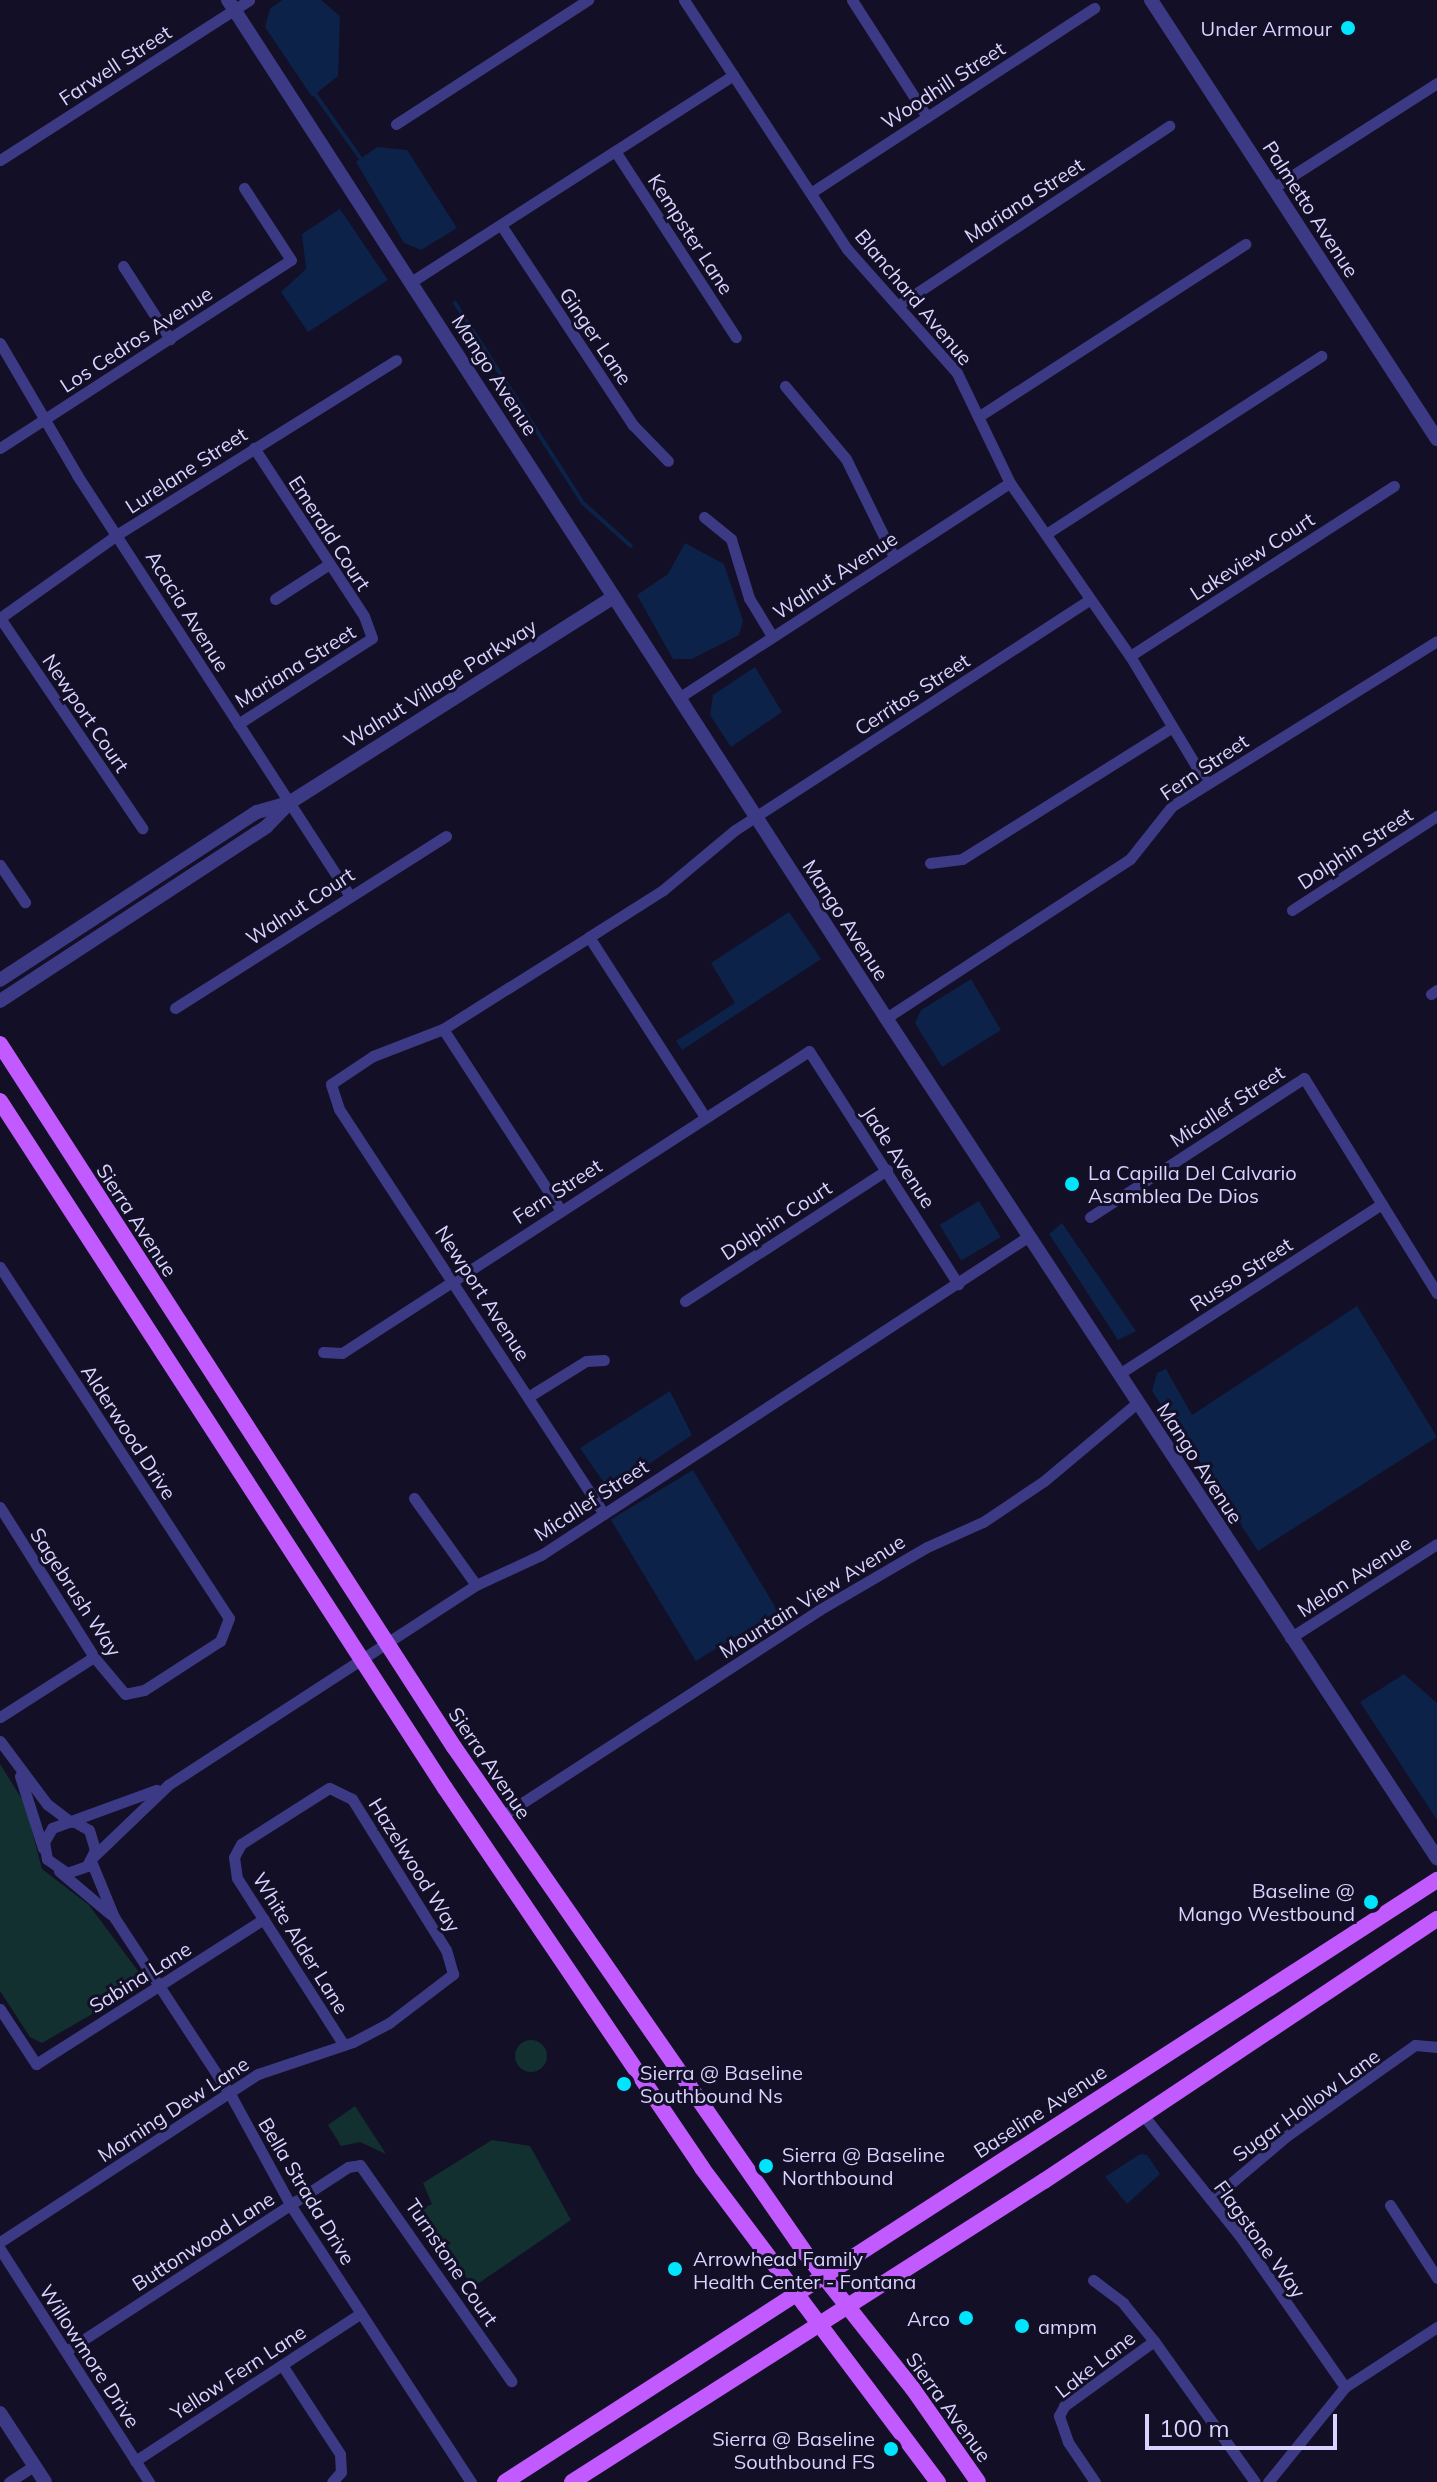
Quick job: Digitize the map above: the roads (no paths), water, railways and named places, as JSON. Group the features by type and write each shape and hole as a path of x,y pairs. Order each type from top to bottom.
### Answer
{"main road":[{"name":"Sierra Avenue","path":"0,1044 386,1643 502,1816 823,2275 978,2482"},
{"path":"0,1101 362,1660 702,2168 938,2482"},
{"name":"Baseline Avenue","path":"505,2482 1437,1880"},
{"path":"572,2482 1143,2115 1437,1919"}],"street":[{"name":"Farwell Street","path":"0,160 232,5 249,0"},
{"path":"396,124 588,0"},
{"name":"Blanchard Avenue","path":"684,0 859,266 900,304 957,373 981,415 1010,483 1088,601 1130,656 1207,784"},
{"path":"853,0 927,117"},
{"name":"Palmetto Avenue","path":"1151,0 1437,439"},
{"name":"Mango Avenue","path":"232,5 886,1018 1437,1858"},
{"name":"Woodhill Street","path":"812,192 1094,8"},
{"path":"411,282 733,75"},
{"path":"1273,188 1437,83"},
{"name":"Mariana Street","path":"900,304 1169,126"},
{"name":"Kempster Lane","path":"615,151 736,337"},
{"name":"Los Cedros Avenue","path":"0,448 291,260 244,188"},
{"name":"Ginger Lane","path":"501,225 633,425 668,461"},
{"path":"981,415 1245,244"},
{"path":"123,266 170,339"},
{"name":"Acacia Avenue","path":"0,343 48,418 77,475 350,896"},
{"path":"1046,534 1321,356"},
{"name":"Lurelane Street","path":"0,618 118,534 396,360"},
{"path":"785,386 846,459 894,557"},
{"name":"Emerald Court","path":"254,448 364,616 372,638"},
{"name":"Walnut Avenue","path":"680,697 1010,483"},
{"name":"Lakeview Court","path":"1130,656 1394,486"},
{"path":"704,517 731,539 749,598 772,636"},
{"path":"275,599 328,565"},
{"name":"Walnut Village Parkway","path":"0,1001 267,826 289,803 613,597"},
{"name":"Cerritos Street","path":"443,1029 663,890 756,816 1088,601"},
{"name":"Newport Court","path":"0,618 142,828"},
{"name":"Mariana Street","path":"238,724 372,638"},
{"name":"Fern Street","path":"886,1018 1130,859 1165,813 1207,784 1437,641"},
{"path":"930,863 962,859 1171,728"},
{"name":"Walnut Village Parkway","path":"0,980 257,812 289,803"},
{"name":"Dolphin Street","path":"1292,910 1437,816"},
{"name":"Walnut Court","path":"175,1008 446,836"},
{"path":"0,865 25,902"},
{"path":"589,937 705,1117"},
{"path":"443,1029 561,1211"},
{"name":"Newport Avenue","path":"443,1029 373,1056 337,1077 331,1092 604,1514"},
{"name":"Fern Street","path":"323,1352 342,1353 809,1051"},
{"name":"Jade Avenue","path":"809,1051 958,1284"},
{"name":"Micallef Street","path":"1090,1217 1304,1078 1382,1204"},
{"name":"Dolphin Court","path":"685,1301 887,1170"},
{"path":"1382,1204 1437,1293"},
{"name":"Russo Street","path":"1119,1374 1382,1204"},
{"name":"Micallef Street","path":"92,1858 168,1785 476,1585 541,1555 1029,1236"},
{"name":"Alderwood Drive","path":"0,1267 229,1618 220,1641 144,1690 125,1694"},
{"path":"528,1397 586,1361 604,1360"},
{"name":"Mountain View Avenue","path":"502,1816 819,1610 1001,1510 1137,1403"},
{"path":"414,1498 476,1585"},
{"name":"Sagebrush Way","path":"0,1507 94,1657 125,1694"},
{"name":"Melon Avenue","path":"1290,1638 1437,1544"},
{"path":"0,1717 94,1657"},
{"path":"0,1741 47,1804 93,1836 92,1858 81,1870 59,1871 44,1851 16,1765"},
{"name":"Micallef Street","path":"73,1822 168,1785"},
{"name":"Hazelwood Way","path":"234,1857 241,1844 329,1788 352,1799 446,1950 453,1974"},
{"path":"44,1851 52,1828 73,1822"},
{"name":"White Alder Lane","path":"234,1857 237,1878 344,2045"},
{"name":"Bella Strada Drive","path":"92,1858 114,1917 230,2094 291,2206 471,2482"},
{"name":"Bella Strada Drive","path":"59,1871 114,1917"},
{"name":"Sabina Lane","path":"0,2009 36,2064 264,1919"},
{"name":"Morning Dew Lane","path":"0,2242 258,2074 344,2045 389,2023 453,1974"},
{"name":"Sugar Hollow Lane","path":"1211,2200 1288,2135 1425,2042 1437,2047"},
{"name":"Flagstone Way","path":"1143,2115 1211,2200 1345,2387"},
{"name":"Buttonwood Lane","path":"66,2351 360,2165"},
{"name":"Turnstone Court","path":"360,2165 511,2381"},
{"path":"1390,2205 1437,2278"},
{"name":"Willowmore Drive","path":"0,2249 149,2482"},
{"path":"1093,2280 1123,2303 1154,2341 1255,2482"},
{"name":"Yellow Fern Lane","path":"135,2461 361,2313"},
{"path":"1268,2482 1345,2387 1437,2327"},
{"name":"Lake Lane","path":"1095,2482 1064,2434 1059,2416 1064,2406 1154,2341"},
{"path":"282,2365 340,2454 341,2472 332,2482"},
{"path":"0,2413 45,2482"},
{"path":"9,2482 34,2466"}],"water":[{"path":"282,0 321,0 340,16 338,76 312,97 265,27 270,9"},
{"path":"377,147 407,150 457,228 421,250 404,243 356,162"},
{"path":"340,209 388,280 308,332 281,292 306,269 302,234"},
{"path":"685,543 724,564 743,621 739,635 692,659 673,659 637,595 668,574"},
{"path":"755,667 782,712 731,747 710,715 713,695"},
{"path":"789,912 821,959 682,1050 676,1041 735,1003 711,963"},
{"path":"971,979 1001,1030 942,1067 915,1023 921,1010"},
{"path":"979,1201 1001,1237 961,1261 940,1225"},
{"path":"1062,1223 1136,1331 1118,1340 1049,1234"},
{"path":"1357,1306 1437,1437 1258,1551 1152,1391 1157,1373 1166,1369 1192,1415"},
{"path":"670,1391 692,1435 615,1487 606,1486 580,1448"},
{"path":"693,1470 778,1611 696,1661 611,1519"},
{"path":"1404,1674 1437,1703 1437,1820 1360,1702"},
{"path":"1140,2154 1147,2155 1160,2174 1127,2204 1105,2177"}],"waterway":[{"path":"315,94 361,159"},
{"path":"455,303 583,503 631,546"}],"place":[{"name":"Under Armour","path":"1348,28"},
{"name":"La Capilla Del Calvario Asamblea De Dios","path":"1072,1184"},
{"name":"Baseline @ Mango Westbound","path":"1371,1902"},
{"name":"Sierra @ Baseline Southbound Ns","path":"624,2084"},
{"name":"Sierra @ Baseline Northbound","path":"766,2166"},
{"name":"Arrowhead Family Health Center - Fontana","path":"675,2269"},
{"name":"Arco","path":"966,2318"},
{"name":"ampm","path":"1022,2326"},
{"name":"Sierra @ Baseline Southbound FS","path":"891,2449"}]}
